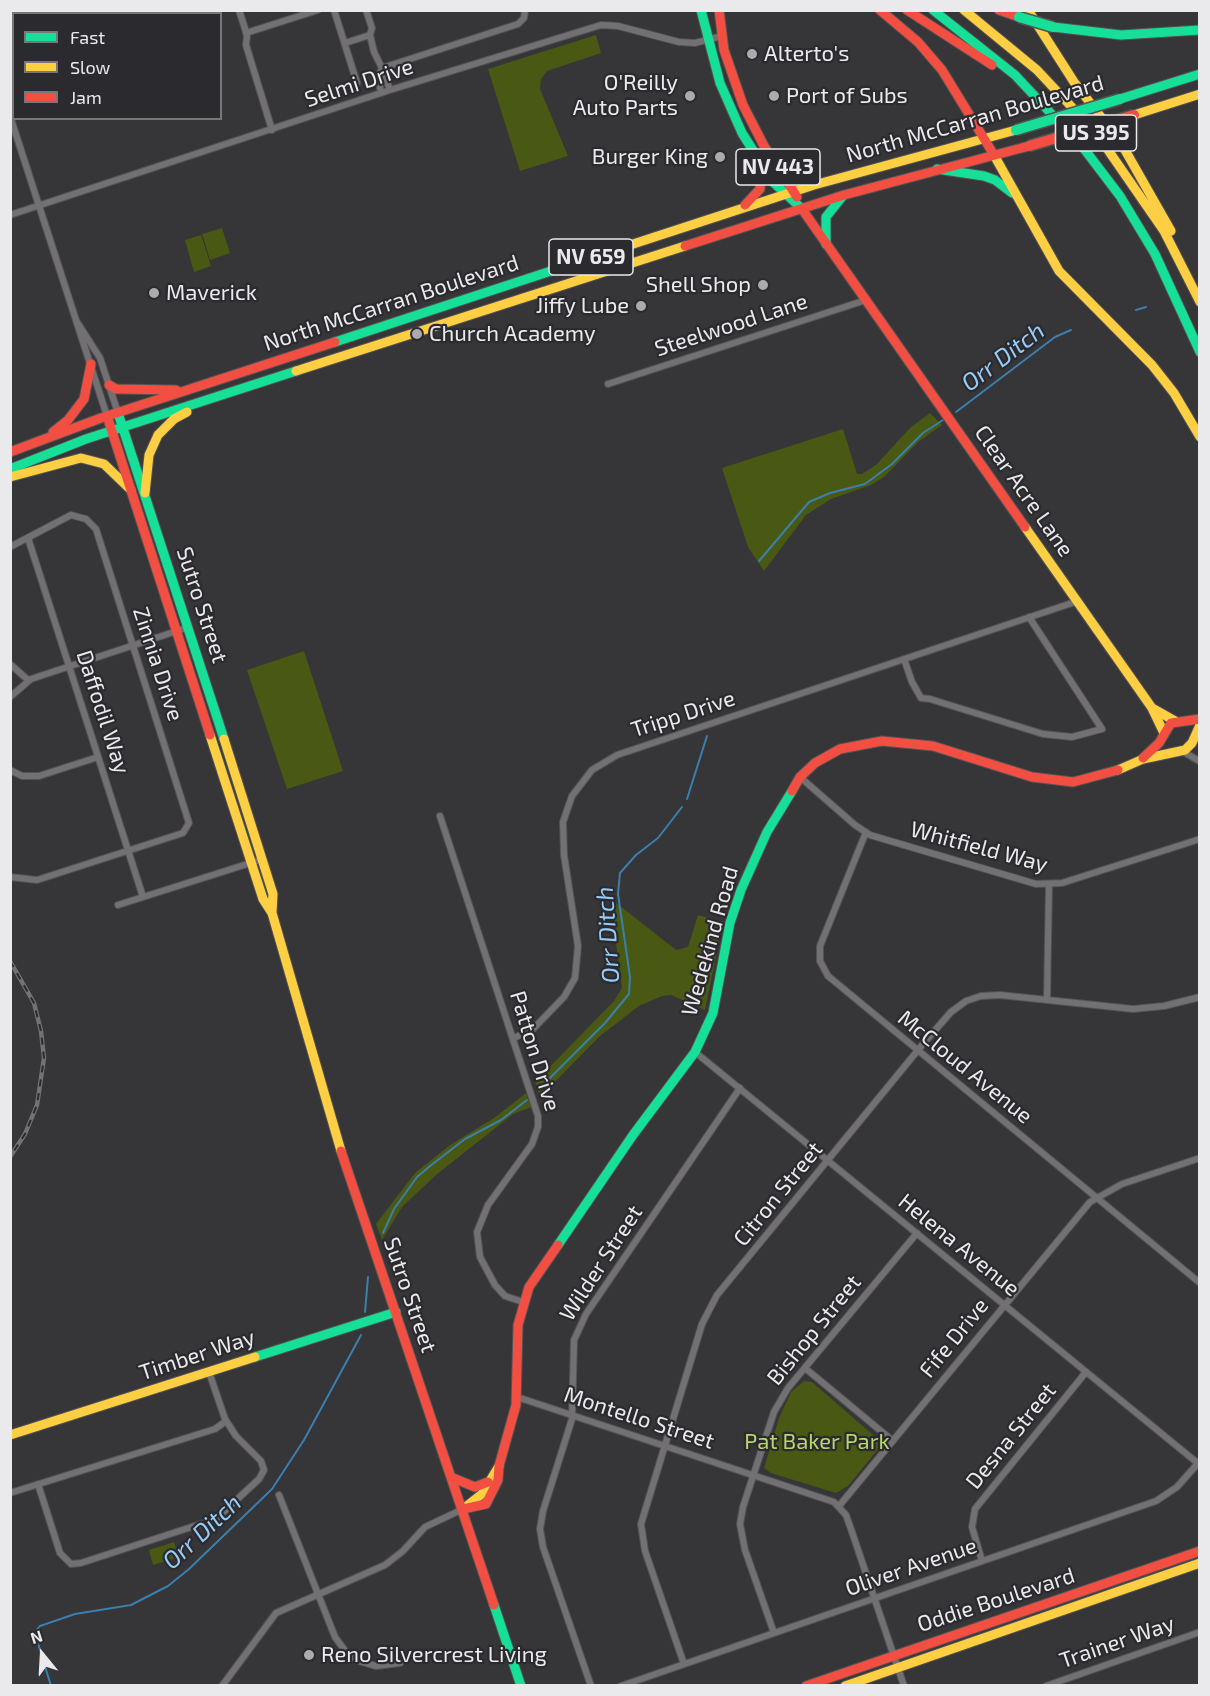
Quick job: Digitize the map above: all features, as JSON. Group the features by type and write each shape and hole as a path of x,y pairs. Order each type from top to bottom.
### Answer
{"main road":[{"name":"Clear Acre Lane","path":"700,10 725,98 760,164 802,208 1152,708 1164,734"},
{"name":"Clear Acre Lane","path":"719,10 730,71 748,115 790,193"},
{"path":"880,10 918,42 942,70 994,155 1059,272 1152,365 1174,393 1200,437"},
{"path":"908,10 966,46 1015,81 1069,130"},
{"name":"US 395","path":"933,10 999,61 1069,130 1111,183 1142,231 1172,287 1200,352"},
{"name":"US 395","path":"964,10 1037,70 1097,134 1142,197 1200,302"},
{"path":"999,10 1023,14 1053,27 1121,35 1200,30"},
{"path":"1023,14 1146,183 1169,227 1192,285"},
{"name":"North McCarran Boulevard","path":"10,452 107,416 738,209 1016,130 1200,74"},
{"name":"North McCarran Boulevard","path":"10,469 211,399 802,208 1029,146 1200,94"},
{"path":"738,209 755,196 760,189 760,164"},
{"path":"937,170 984,176 1006,187 1015,196"},
{"path":"826,244 826,217 844,195"},
{"path":"44,438 77,411 88,388 91,364"},
{"path":"109,385 116,389 131,390 192,389"},
{"path":"145,493 149,455 158,435 174,419 211,399"},
{"name":"Sutro Street","path":"118,413 117,430 142,528 263,898 272,913 345,1164 453,1478 521,1686"},
{"name":"Sutro Street","path":"107,416 117,430 145,493 263,859 273,894 272,913"},
{"path":"10,477 58,462 81,458 104,464 131,490"},
{"path":"142,528 156,527"},
{"name":"Clear Acre Lane","path":"1152,708 1178,721"},
{"path":"1200,719 1178,721 1167,726 1164,734 1167,745 1178,751 1193,741 1200,724"},
{"path":"1178,721 1192,728 1193,741"},
{"name":"Wedekind Road","path":"1143,759 1164,734"},
{"name":"Wedekind Road","path":"463,1509 479,1507 491,1498 498,1480 499,1466 518,1397 517,1337 523,1302 539,1272 633,1135 694,1052 713,1013 730,923 741,890 767,832 800,777 833,752 868,742 933,746 1032,777 1060,782 1089,779 1143,759 1178,751"},
{"name":"Timber Way","path":"10,1435 396,1312"},
{"name":"Wedekind Road","path":"463,1509 482,1494 499,1466"},
{"path":"453,1478 461,1484 475,1488 490,1480"},
{"name":"Oddie Boulevard","path":"806,1686 1200,1551"},
{"name":"Oddie Boulevard","path":"845,1686 1200,1563"}],"street":[{"path":"239,10 246,33 246,45 272,130"},
{"path":"246,33 318,10"},
{"path":"334,10 357,83"},
{"path":"366,10 372,28 370,35 382,68 387,75 390,90"},
{"path":"381,93 378,77 382,68 518,24 524,18 525,10"},
{"name":"Selmi Drive","path":"10,215 390,90 601,25 618,26 679,42 708,40 722,36"},
{"path":"345,43 370,35"},
{"name":"Sutro Street","path":"10,116 107,416"},
{"name":"Steelwood Lane","path":"608,384 866,300"},
{"name":"Sutro Street","path":"74,316 96,351 118,413"},
{"name":"Zinnia Drive","path":"28,538 65,517 82,517 96,529 189,819 188,828 183,833 128,851"},
{"path":"10,548 28,538"},
{"name":"Daffodil Way","path":"28,538 143,897"},
{"name":"Tripp Drive","path":"514,1038 533,1029 564,997 575,978 578,946 564,855 563,822 572,796 592,770 617,755 1078,601"},
{"path":"904,659 912,682 921,698 1043,734 1072,737 1102,729 1029,617"},
{"path":"10,697 28,680 189,627"},
{"path":"10,664 28,680"},
{"path":"1193,741 1199,761"},
{"path":"1178,751 1199,761"},
{"path":"10,770 22,776 39,776 98,757"},
{"name":"Whitfield Way","path":"800,777 866,832 1024,881 1049,885 1200,839"},
{"name":"Patton Drive","path":"440,816 537,1107 538,1126 532,1144 483,1214 477,1241 480,1257 495,1285 505,1296 523,1302"},
{"name":"McCloud Avenue","path":"866,832 823,937 820,961 833,982 1200,1284"},
{"path":"10,877 37,880 128,851"},
{"path":"118,905 263,859"},
{"path":"1047,999 1049,885"},
{"name":"Citron Street","path":"684,1664 641,1533 642,1515 709,1308 917,1051 951,1012 973,998 1000,995 1133,1009 1164,1006 1200,997"},
{"name":"Helena Avenue","path":"694,1052 1199,1464"},
{"name":"Wilder Street","path":"591,1686 543,1547 540,1529 543,1511 572,1416 572,1350 580,1323 740,1088"},
{"name":"Fife Drive","path":"839,1506 1079,1214 1096,1198 1133,1180 1200,1158"},
{"name":"Bishop Street","path":"774,1633 741,1534 743,1507 778,1404 916,1233"},
{"path":"805,1368 893,1441"},
{"path":"38,1484 60,1553 67,1563 76,1564 208,1522 223,1512 259,1479 264,1470 261,1461 226,1421 209,1372"},
{"name":"Desna Street","path":"982,1561 972,1527 975,1509 1086,1372"},
{"name":"Montello Street","path":"518,1397 827,1498 839,1506"},
{"path":"10,1493 207,1432 226,1421"},
{"name":"Oliver Avenue","path":"621,1686 1156,1501 1177,1487 1199,1464"},
{"path":"279,1495 335,1637 346,1652 359,1661 376,1666 400,1663"},
{"path":"839,1506 852,1529 904,1686"},
{"name":"Wedekind Road","path":"222,1686 276,1613 386,1565 403,1551 425,1527 463,1509"},
{"name":"Trainer Way","path":"1046,1686 1200,1632"}],"green space":[{"path":"596,35 601,53 547,71 541,79 540,89 568,156 520,171 488,69"},
{"path":"222,228 230,253 210,260 202,234"},
{"path":"201,235 211,266 194,272 185,240"},
{"path":"930,413 942,425 918,442 884,477 871,485 831,499 806,515 764,571 748,547 722,468 843,429 857,474 862,474 876,465 910,428"},
{"path":"304,651 343,771 287,789 247,670"},
{"path":"610,898 676,950 688,947 698,915 723,922 705,1010 671,995 662,996 639,1006 600,1036 540,1097 535,1082 614,1001 622,988"},
{"path":"526,1093 531,1107 513,1114 436,1175 402,1207 382,1240 376,1224 415,1173 450,1145 494,1118"},
{"name":"Pat Baker Park","path":"804,1381 812,1382 880,1441 879,1448 848,1486 836,1493 771,1473 764,1468 779,1418 791,1392"},
{"path":"174,1542 179,1557 153,1565 149,1550"}],"waterway":[{"name":"Orr Ditch","path":"1136,310 1146,307"},
{"name":"Orr Ditch","path":"956,412 1055,337 1071,330"},
{"name":"Orr Ditch","path":"759,561 809,502 830,493 865,484 892,464 923,433 943,420"},
{"name":"Orr Ditch","path":"687,799 707,736"},
{"name":"Orr Ditch","path":"540,1088 605,1023 629,994 630,977 618,894 620,873 636,855 658,838 682,807"},
{"name":"Orr Ditch","path":"383,1233 394,1209 417,1177 465,1139 501,1120 527,1100"},
{"name":"Orr Ditch","path":"365,1312 368,1277"},
{"name":"Orr Ditch","path":"51,1686 37,1640 36,1631 40,1626 75,1614 131,1605 168,1586 189,1569 272,1489 304,1440 361,1335"}],"railway":[{"path":"10,961 34,1003 41,1031 44,1058 37,1105 25,1134 10,1157"}],"traffic: fast":[{"path":"701,10 720,83 742,133 773,182 802,209"},
{"path":"933,10 1015,75 1085,150 1120,196 1155,254 1200,352"},
{"path":"1019,17 1053,27"},
{"path":"1053,27 1121,35 1200,30"},
{"path":"1120,99 1200,74"},
{"path":"1016,130 1120,99"},
{"path":"937,169 984,176 995,180 1012,193"},
{"path":"826,244 826,217 842,197"},
{"path":"335,342 627,246"},
{"path":"10,469 86,439 296,371"},
{"path":"118,413 224,739"},
{"path":"558,1245 633,1135 695,1052 713,1013 730,923 741,890 767,832 792,791"},
{"path":"255,1357 396,1312"},
{"path":"494,1605 521,1686"}],"traffic: slow":[{"path":"964,10 1037,70 1097,134 1164,231 1200,302"},
{"path":"1028,10 1074,82 1121,143 1171,231"},
{"path":"1134,115 1200,94"},
{"path":"627,246 814,185 1016,130"},
{"path":"994,155 1059,271 1152,365 1174,393 1200,437"},
{"path":"296,371 685,246"},
{"path":"145,493 149,455 158,435 174,419 187,412"},
{"path":"10,477 81,458 104,464 131,490"},
{"path":"1025,527 1152,708 1164,733"},
{"path":"1152,708 1175,721"},
{"path":"1118,770 1143,759 1185,750 1192,743 1200,725"},
{"path":"210,735 263,899 272,913 341,1151"},
{"path":"224,739 273,894 272,913"},
{"path":"10,1435 255,1357"},
{"path":"463,1509 482,1494 499,1466"},
{"path":"845,1686 1200,1563"}],"traffic: jam":[{"path":"719,10 724,50 743,105 764,146 797,197"},
{"path":"880,10 918,42 942,70 994,155"},
{"path":"907,10 992,65"},
{"path":"999,10 1019,17"},
{"path":"1029,146 1134,115"},
{"path":"685,246 844,195 1029,146"},
{"path":"745,205 760,189 761,167"},
{"path":"802,209 1025,527"},
{"path":"10,452 101,418 335,342"},
{"path":"53,432 68,420 84,399 91,364"},
{"path":"109,385 116,389 176,390"},
{"path":"107,416 210,735"},
{"path":"1143,758 1159,743 1171,723 1200,719"},
{"path":"792,791 800,777 815,763 840,749 882,741 933,746 1032,777 1073,782 1118,770"},
{"path":"341,1151 494,1605"},
{"path":"463,1509 486,1504 498,1480 499,1466 516,1405 518,1325 529,1287 558,1245"},
{"path":"453,1478 475,1487 488,1482"},
{"path":"806,1686 1200,1551"}],"place":[{"name":"Alterto's","path":"752,54"},
{"name":"O'Reilly Auto Parts","path":"690,96"},
{"name":"Port of Subs","path":"774,96"},
{"name":"Burger King","path":"720,157"},
{"name":"Shell Shop","path":"763,285"},
{"name":"Maverick","path":"154,293"},
{"name":"Jiffy Lube","path":"641,306"},
{"name":"Church Academy","path":"417,334"},
{"name":"Reno Silvercrest Living","path":"309,1655"}]}
